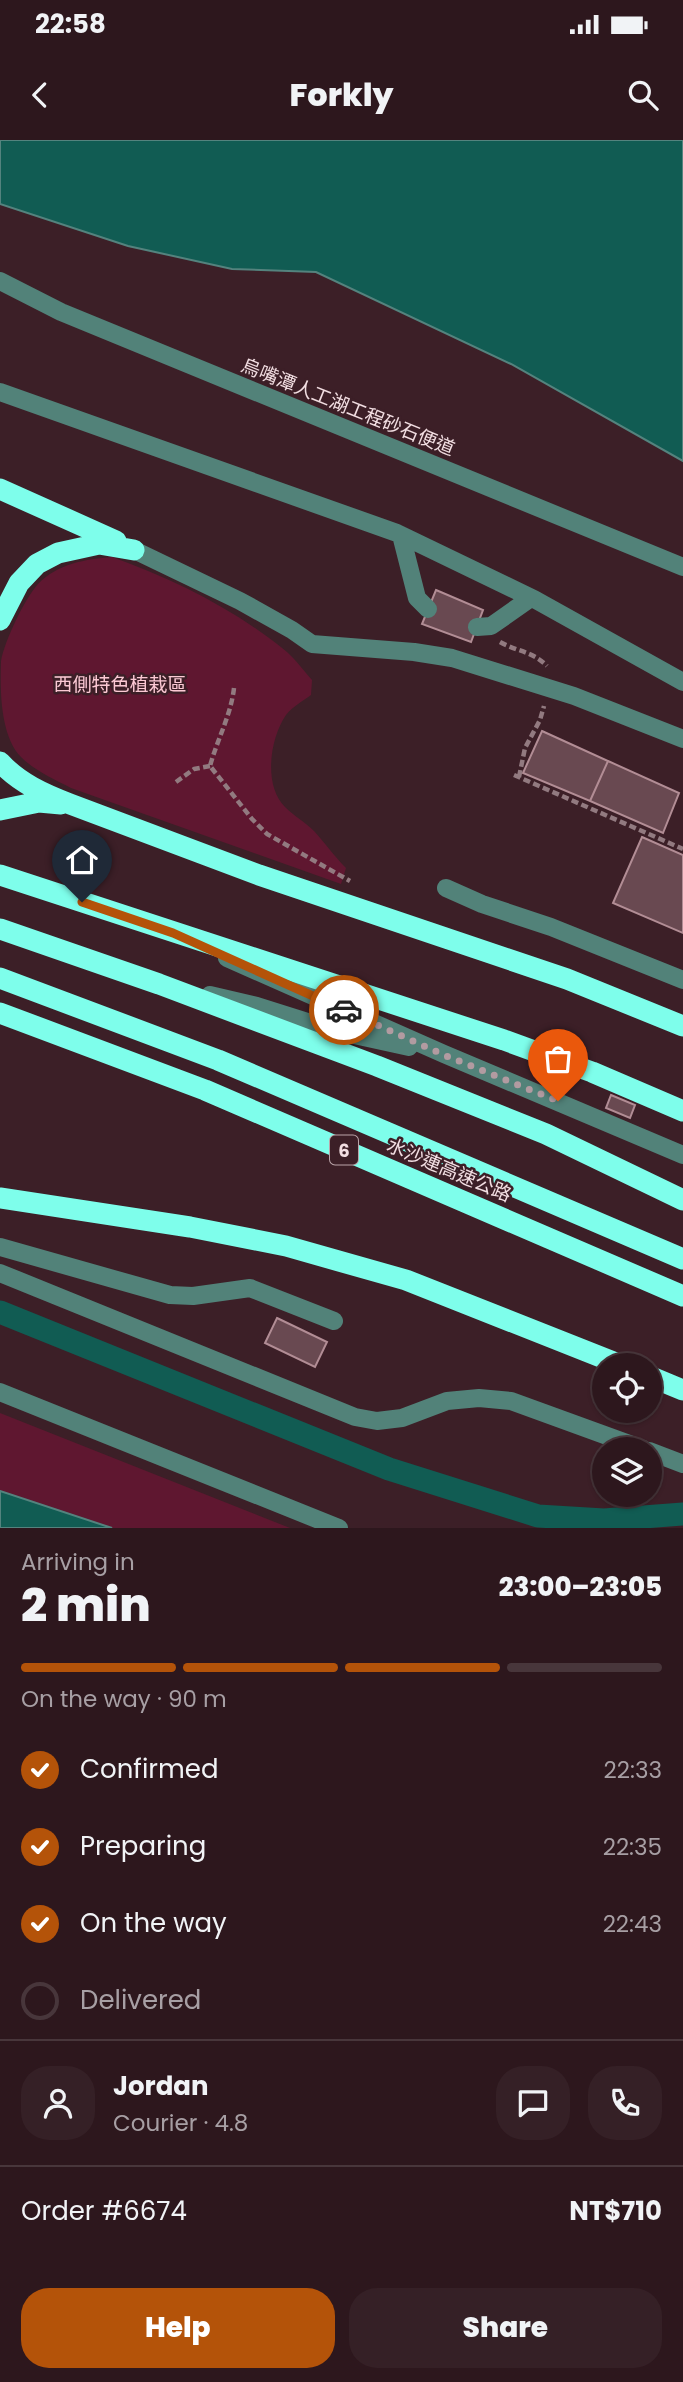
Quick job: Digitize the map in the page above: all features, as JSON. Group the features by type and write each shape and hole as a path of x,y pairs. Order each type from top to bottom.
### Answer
{"highway":[{"path":"0,489 134,550"},
{"path":"0,621 19,583 37,564 58,553 99,544 134,550"},
{"path":"0,762 24,783 70,804 259,875 567,979 683,1026"},
{"path":"0,810 39,802 70,804"},
{"path":"0,875 504,1040 592,1072 683,1111"},
{"path":"0,929 159,984 365,1062 546,1134 683,1200"},
{"name":"水沙連高速公路","path":"0,978 218,1060 683,1259"},
{"name":"水沙連高速公路","path":"0,1013 205,1090 683,1296"},
{"path":"7,1198 286,1245 406,1280 592,1354"},
{"path":"662,1381 683,1390"}],"street":[{"name":"烏嘴潭人工湖工程砂石便道","path":"0,281 61,312 683,567"},
{"path":"0,392 401,535 531,598 683,682"},
{"path":"401,535 417,598 428,609"},
{"path":"134,550 240,601 312,644 452,658 574,696 683,739"},
{"path":"484,626 531,598"},
{"path":"446,888 683,980"},
{"path":"173,933 444,1055 683,1155"},
{"path":"159,984 257,1006 336,1031 444,1055"},
{"path":"0,1247 170,1295 193,1296 250,1288 334,1321"},
{"path":"0,1273 355,1417 377,1421 402,1418 447,1401 479,1398 511,1401 610,1437"},
{"path":"0,1392 339,1528"},
{"path":"662,1456 683,1464"}],"path":[{"path":"484,626 494,637 511,648 538,657 551,670"},
{"path":"210,766 232,705 234,688"},
{"path":"545,701 540,720 525,748 517,776 683,849"},
{"path":"176,782 194,769 210,766"},
{"path":"210,766 267,834 354,883"}],"green space":[{"name":"西側特色植栽區","path":"112,557 158,575 226,609 287,652 312,680 311,695 288,712 280,725 273,748 271,774 278,798 285,807 314,831 346,868 341,884 71,788 32,766 14,748 3,712 1,661 6,642 21,610 38,584 54,572 82,561"},
{"path":"0,1413 290,1528 0,1528"}],"shaded area":[{"path":"0,140 683,140 683,461 511,364 316,272 232,269 128,246 0,204"},
{"path":"0,1491 112,1528 0,1528"}],"building":[{"path":"436,590 483,610 471,642 422,624"},
{"path":"542,731 608,761 590,801 523,773"},
{"path":"608,761 679,793 663,833 590,801"},
{"path":"642,837 683,855 683,933 613,903"},
{"path":"611,1095 635,1105 630,1118 606,1108"},
{"path":"277,1318 327,1342 315,1367 265,1343"}],"waterway":[{"path":"0,1312 389,1469 538,1516 604,1520 683,1514"}],"way so far":[{"path":"344,1010 444,1055 558,1101"}],"route":[{"path":"82,902 173,933 344,1010"}]}
